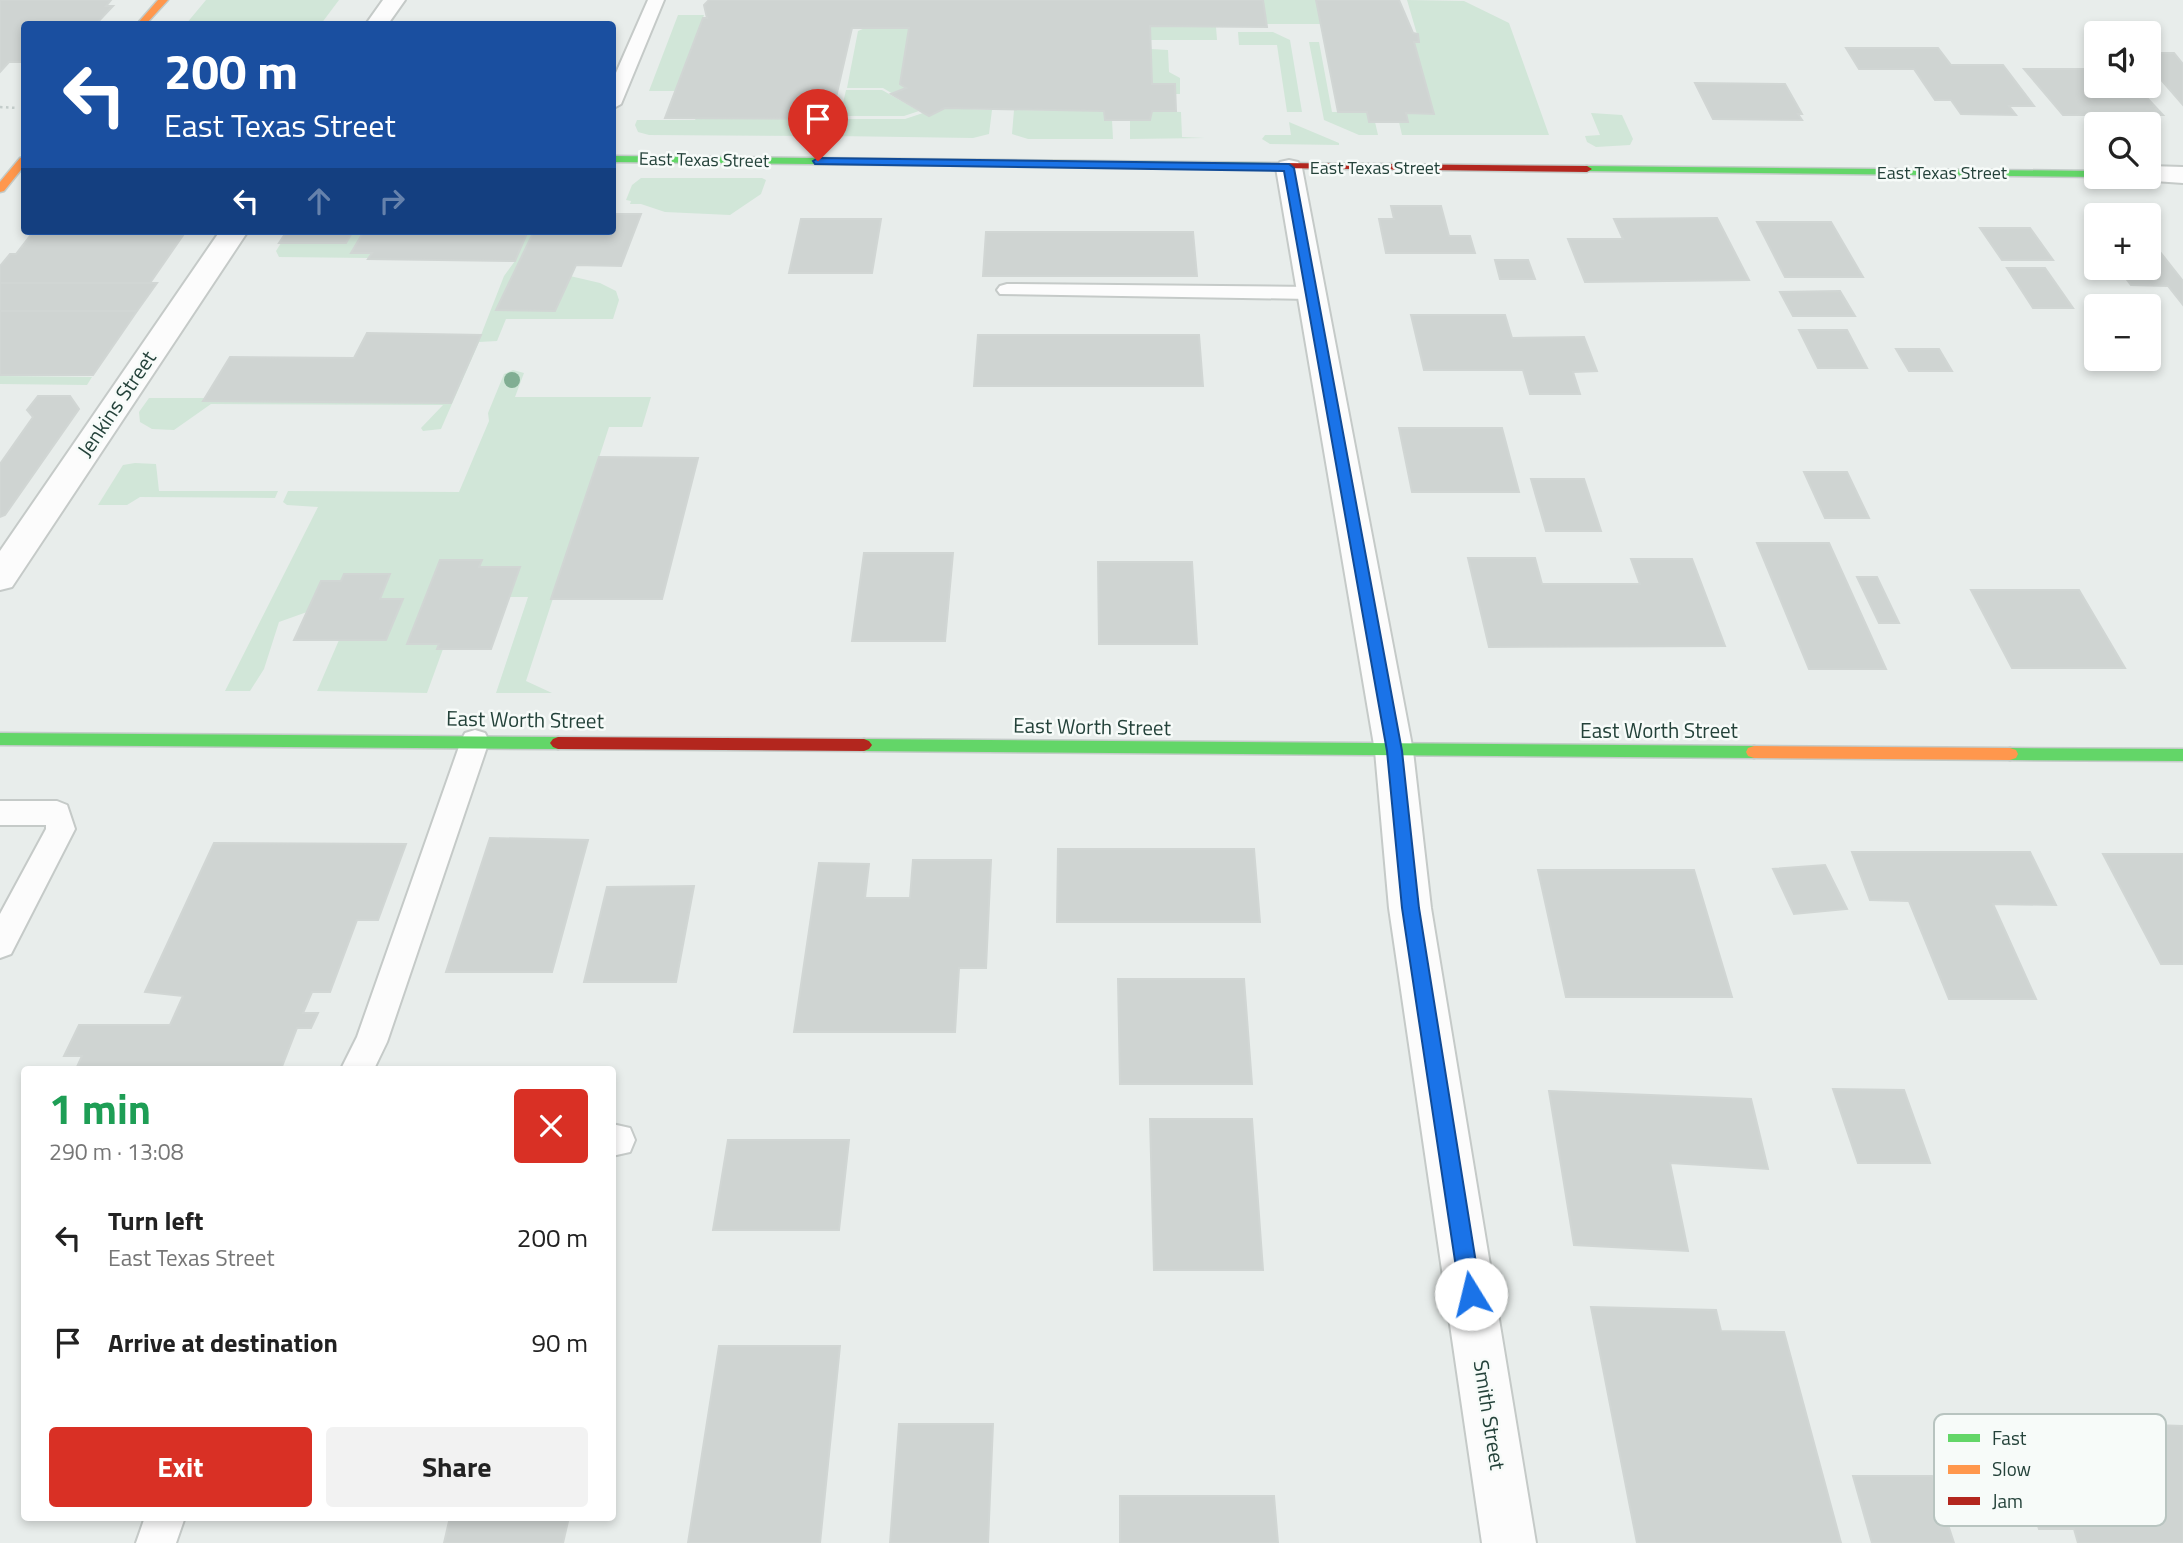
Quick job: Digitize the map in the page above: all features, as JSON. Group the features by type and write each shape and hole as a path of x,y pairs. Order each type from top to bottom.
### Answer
{"street":[{"path":"144,21 163,0"},
{"path":"379,21 394,0"},
{"name":"East Texas Street","path":"616,159 1289,168 2084,174"},
{"path":"0,189 21,164"},
{"name":"Smith Street","path":"1289,168 1394,751 1410,908 1509,1543"},
{"path":"2161,174 2183,175"},
{"name":"Jenkins Street","path":"0,578 231,235"},
{"name":"East Worth Street","path":"0,739 2183,755"}],"lane":[{"path":"616,95 656,0"},
{"path":"1007,290 1310,293"},
{"path":"359,1066 372,1042 475,741"},
{"path":"0,813 57,813 61,829 0,944"},
{"path":"156,1543 164,1521"}],"path":[{"path":"0,107 17,108"}],"green space":[{"path":"206,0 339,0 323,21 188,21"},
{"path":"1263,0 1316,0 1321,24 1267,24"},
{"path":"1407,0 1464,1 1509,23 1549,135 1402,135 1399,122 1408,122 1406,113 1434,113 1414,42 1419,41"},
{"path":"678,15 704,15 675,91 649,91"},
{"path":"1150,26 1216,27 1217,40 1150,40"},
{"path":"865,28 909,28 900,84 906,88 893,94 883,88 847,88 858,31"},
{"path":"1238,32 1273,32 1290,40 1302,112 1287,112 1277,45 1239,45"},
{"path":"1309,42 1319,42 1332,112 1367,112 1369,122 1375,122 1378,135 1359,135 1324,120"},
{"path":"1151,49 1168,50 1169,72 1180,78 1180,94 1175,94 1174,84 1152,84"},
{"path":"846,90 882,90 919,111 904,116 840,116"},
{"path":"945,108 992,110 989,134 973,138 836,136 839,119 905,119 923,113 929,116"},
{"path":"1014,110 1104,111 1105,120 1112,120 1113,139 1028,139 1012,134"},
{"path":"1152,111 1181,112 1182,137 1205,138 1130,139 1130,120 1150,120"},
{"path":"1591,113 1622,115 1633,139 1630,145 1596,147 1587,142 1585,136 1600,135"},
{"path":"826,119 822,136 649,135 638,132 635,125 637,120"},
{"path":"1289,122 1339,145 1270,144 1262,139 1265,135 1291,135"},
{"path":"641,178 766,180 761,194 730,215 665,212 641,204 630,204 631,201 626,200 632,185"},
{"path":"351,235 362,235 352,252 372,253 369,258 279,257 276,251 281,243 346,243"},
{"path":"526,235 537,235 570,276 600,283 616,291 619,300 613,319 506,319 497,341 479,342 441,429 423,431 421,428 443,405 211,404 174,430 152,429 140,422 139,412 149,398 204,398 204,401 481,335 504,276 515,261"},
{"path":"513,370 524,373 515,397 651,397 642,427 609,427 526,681 552,693 496,693 528,597 509,597 479,567 481,560 440,560 407,643 439,644 437,648 443,649 427,693 317,691 339,640 386,639 402,600 380,599 390,574 344,574 341,581 307,612 279,622 264,669 250,691 225,691 318,507 287,505 283,502 288,491 459,492 489,421 488,413 504,374"},
{"path":"0,376 92,377 87,385 0,384"},
{"path":"156,464 159,491 278,491 275,498 140,497 127,505 98,505 123,465"}],"building":[{"path":"0,0 111,0 106,6 113,6 99,21 21,21 21,62 9,62 0,72"},
{"path":"709,0 1263,0 1267,27 1150,26 1152,84 1175,84 1176,111 1152,111 1150,120 1105,120 1104,111 945,108 929,116 891,94 906,88 900,84 909,28 852,28 831,119 665,118 703,18 707,18 704,5"},
{"path":"1316,0 1399,0 1413,33 1418,34 1419,42 1414,42 1434,114 1406,113 1408,122 1369,122 1367,112 1338,112"},
{"path":"1846,48 1938,48 1951,65 2003,65 2034,106 2009,106 2016,115 1961,114 1951,100 1935,100 1914,69 1859,69"},
{"path":"2161,53 2174,53 2183,64 2183,105 2161,80"},
{"path":"2024,69 2084,69 2084,98 2147,98 2160,112 2084,112 2084,115 2063,115"},
{"path":"1695,83 1785,84 1802,114 1798,114 1802,120 1713,119"},
{"path":"1391,206 1441,206 1449,236 1470,236 1475,253 1386,253 1379,219 1394,219"},
{"path":"616,214 641,214 621,266 576,265 555,311 496,310 532,235 616,235"},
{"path":"1717,218 1749,280 1585,282 1568,239 1623,239 1614,219"},
{"path":"801,219 881,219 872,273 789,273"},
{"path":"1757,222 1831,222 1863,277 1785,277"},
{"path":"1980,228 2030,228 2053,260 2002,260"},
{"path":"986,232 1193,232 1197,276 983,276"},
{"path":"31,235 183,235 150,283 0,283 0,266 10,254 16,254"},
{"path":"284,235 351,235 346,243 279,243"},
{"path":"362,235 526,235 515,261 368,259 372,253 351,253"},
{"path":"2161,253 2183,281 2183,305 2168,286 2131,285 2127,280 2161,280"},
{"path":"1495,260 1528,260 1535,279 1500,279"},
{"path":"2007,268 2045,268 2073,308 2033,308"},
{"path":"0,283 157,283 137,311 0,311"},
{"path":"1840,291 1855,316 1793,316 1780,292"},
{"path":"0,311 137,311 93,375 0,375"},
{"path":"1411,315 1505,315 1512,338 1584,337 1597,371 1573,372 1580,394 1530,394 1523,370 1424,370"},
{"path":"1799,330 1847,330 1867,368 1818,368"},
{"path":"367,333 481,335 451,403 203,401 230,357 354,358"},
{"path":"978,335 1199,335 1203,386 974,386"},
{"path":"1896,349 1939,349 1952,371 1909,371"},
{"path":"38,396 70,396 79,409 5,515 0,517 0,464 33,417 27,410"},
{"path":"1399,428 1502,428 1519,492 1412,492"},
{"path":"599,457 698,458 662,599 551,599"},
{"path":"1804,472 1847,472 1869,518 1825,518"},
{"path":"1531,479 1584,479 1601,531 1546,531"},
{"path":"1757,543 1829,543 1886,669 1809,669"},
{"path":"864,553 953,553 945,641 852,641"},
{"path":"1468,558 1535,558 1542,584 1640,584 1631,559 1692,559 1725,646 1489,647"},
{"path":"440,560 482,560 479,567 520,567 491,649 437,649 439,644 407,644"},
{"path":"1098,562 1192,562 1197,644 1099,644"},
{"path":"344,574 390,574 380,599 403,599 386,640 294,640 321,581 341,581"},
{"path":"1857,577 1877,577 1899,623 1879,623"},
{"path":"1971,590 2079,590 2125,668 2012,668"},
{"path":"490,838 588,840 552,972 446,972"},
{"path":"214,843 406,844 378,920 357,920 330,992 312,992 303,1013 318,1013 311,1028 297,1028 282,1066 77,1066 82,1056 64,1056 79,1025 170,1025 183,996 145,992"},
{"path":"1058,849 1254,849 1260,922 1057,922"},
{"path":"1852,852 2030,852 2056,905 1993,904 2036,999 1949,999 1909,901 1870,900"},
{"path":"2103,854 2183,854 2183,964 2161,964"},
{"path":"913,860 991,860 986,968 959,968 955,1032 794,1032 819,863 869,864 865,898 910,898"},
{"path":"1825,865 1847,909 1794,914 1773,869"},
{"path":"1538,870 1694,870 1732,997 1566,997"},
{"path":"694,886 676,982 584,982 607,887"},
{"path":"1118,979 1244,979 1252,1084 1120,1084"},
{"path":"1833,1089 1904,1090 1930,1163 1858,1163"},
{"path":"1549,1091 1751,1099 1768,1169 1670,1163 1688,1251 1574,1245"},
{"path":"1150,1119 1252,1119 1263,1270 1154,1270"},
{"path":"728,1140 849,1140 839,1230 713,1230"},
{"path":"1591,1307 1716,1310 1721,1331 1784,1332 1841,1543 1637,1543"},
{"path":"719,1346 840,1346 820,1543 688,1543"},
{"path":"899,1424 993,1424 988,1543 890,1543"},
{"path":"2166,1425 2183,1426 2183,1543 2078,1543 2074,1529 2039,1529 2038,1526 2166,1526"},
{"path":"1853,1476 1932,1476 1934,1526 1948,1526 1954,1543 1872,1543"},
{"path":"1120,1496 1274,1496 1278,1543 1120,1543"},
{"path":"449,1521 568,1521 563,1543 444,1543"}],"traffic: fast":[{"path":"616,159 1279,166"},
{"path":"1587,169 2084,174"},
{"path":"0,739 558,743"},
{"path":"864,745 1754,752"},
{"path":"2010,754 2183,755"}],"traffic: slow":[{"path":"144,21 163,0"},
{"path":"0,189 21,164"},
{"path":"1754,752 2010,754"}],"traffic: jam":[{"path":"1279,166 1587,169"},
{"path":"558,743 864,745"}],"route":[{"path":"818,161 1289,168 1394,751 1410,908 1471,1294"}]}
